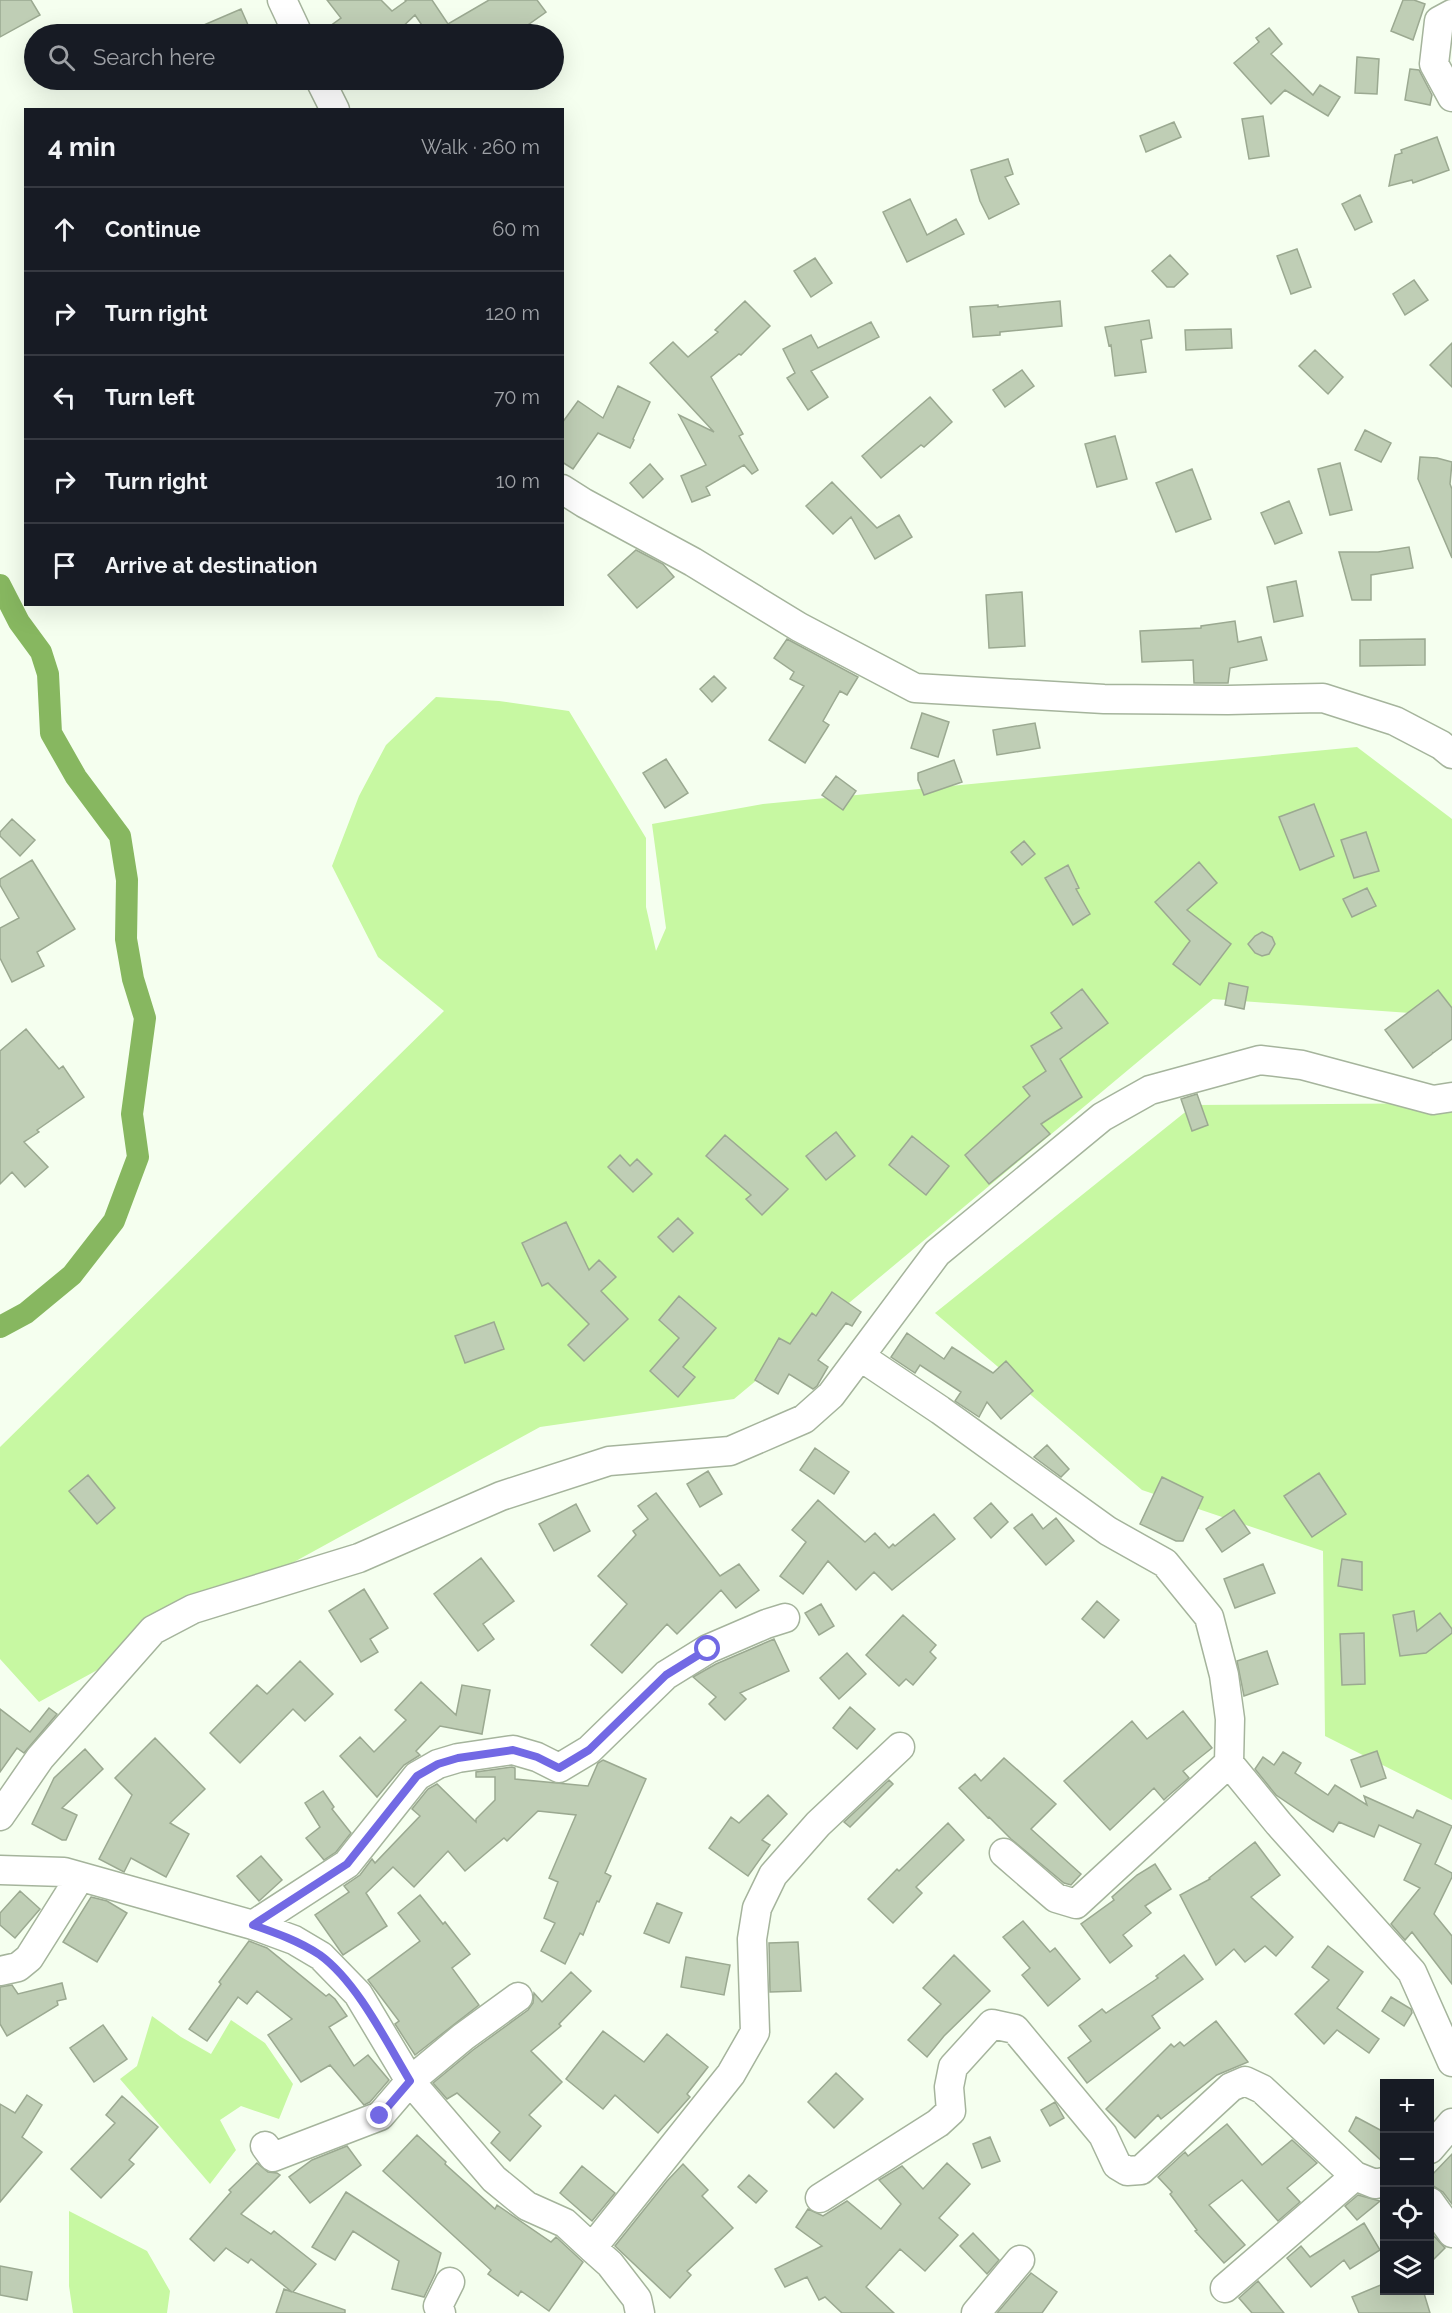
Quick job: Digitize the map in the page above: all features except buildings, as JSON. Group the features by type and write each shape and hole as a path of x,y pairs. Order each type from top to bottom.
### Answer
{"street":[{"path":"282,0 293,24"},
{"path":"1450,0 1452,6"},
{"path":"1452,14 1439,21 1434,64 1452,97"},
{"path":"325,90 334,108"},
{"path":"564,490 693,562 800,627 915,688 1104,699 1323,698 1395,722 1441,745 1452,754"},
{"path":"0,1816 40,1758 153,1630 193,1609 359,1558 501,1496 609,1461 730,1451 804,1419 831,1395 937,1253 1102,1116 1150,1090 1260,1060 1302,1065 1433,1100 1452,1097"},
{"path":"861,1357 940,1410 1108,1531 1166,1563 1209,1617 1224,1675 1230,1719 1229,1763 1279,1824 1412,1972 1452,2062"},
{"path":"253,1925 347,1864 417,1776 438,1764 458,1758 513,1750 537,1757 559,1768 589,1750 666,1675 708,1649 785,1618"},
{"path":"592,2248 731,2074 755,2032 752,1939 757,1908 773,1875 818,1824 900,1747"},
{"path":"1004,1853 1056,1898 1076,1904 1229,1763"},
{"path":"0,1870 64,1872 253,1925 294,1940 321,1956 358,1994 410,2081 494,2179 527,2206 565,2223 610,2264 637,2299 640,2313"},
{"path":"0,1971 18,1967 29,1958 80,1877"},
{"path":"265,2146 273,2157 380,2116 410,2081 518,1996"},
{"path":"820,2198 938,2123 951,2111 949,2087 953,2067 992,2024 1015,2029 1103,2135 1117,2164 1127,2171 1141,2170 1231,2086 1245,2081 1263,2089 1355,2176 1376,2184 1380,2183"},
{"path":"1434,2144 1452,2123"},
{"path":"1225,2288 1355,2176"},
{"path":"1434,2208 1452,2233"},
{"path":"976,2313 1020,2260"},
{"path":"441,2313 438,2306 450,2282"}],"green space":[{"path":"436,697 499,701 569,711 646,838 646,907 656,951 666,928 652,824 763,804 1357,747 1452,819 1452,1016 1213,999 734,1399 540,1427 39,1702 0,1659 0,1447 444,1011 378,957 332,866 359,796 386,745"},
{"path":"1452,1103 1452,1800 1325,1736 1323,1551 1142,1490 935,1313 1194,1105"},
{"path":"152,2016 181,2037 211,2054 231,2020 265,2043 293,2084 279,2119 241,2106 220,2120 236,2150 210,2184 120,2079 137,2066"},
{"path":"69,2211 147,2251 170,2291 167,2313 73,2313 69,2286"}],"waterway":[{"path":"0,585 19,622 41,652 48,674 51,733 76,777 120,836 127,880 126,939 133,979 145,1018 132,1114 138,1157 114,1221 72,1275 26,1313 0,1327"}],"route":[{"path":"380,2116 410,2081 358,1994 321,1956 294,1940 253,1925 347,1864 417,1776 438,1764 458,1758 513,1750 537,1757 559,1768 589,1750 666,1675 708,1649"}]}
